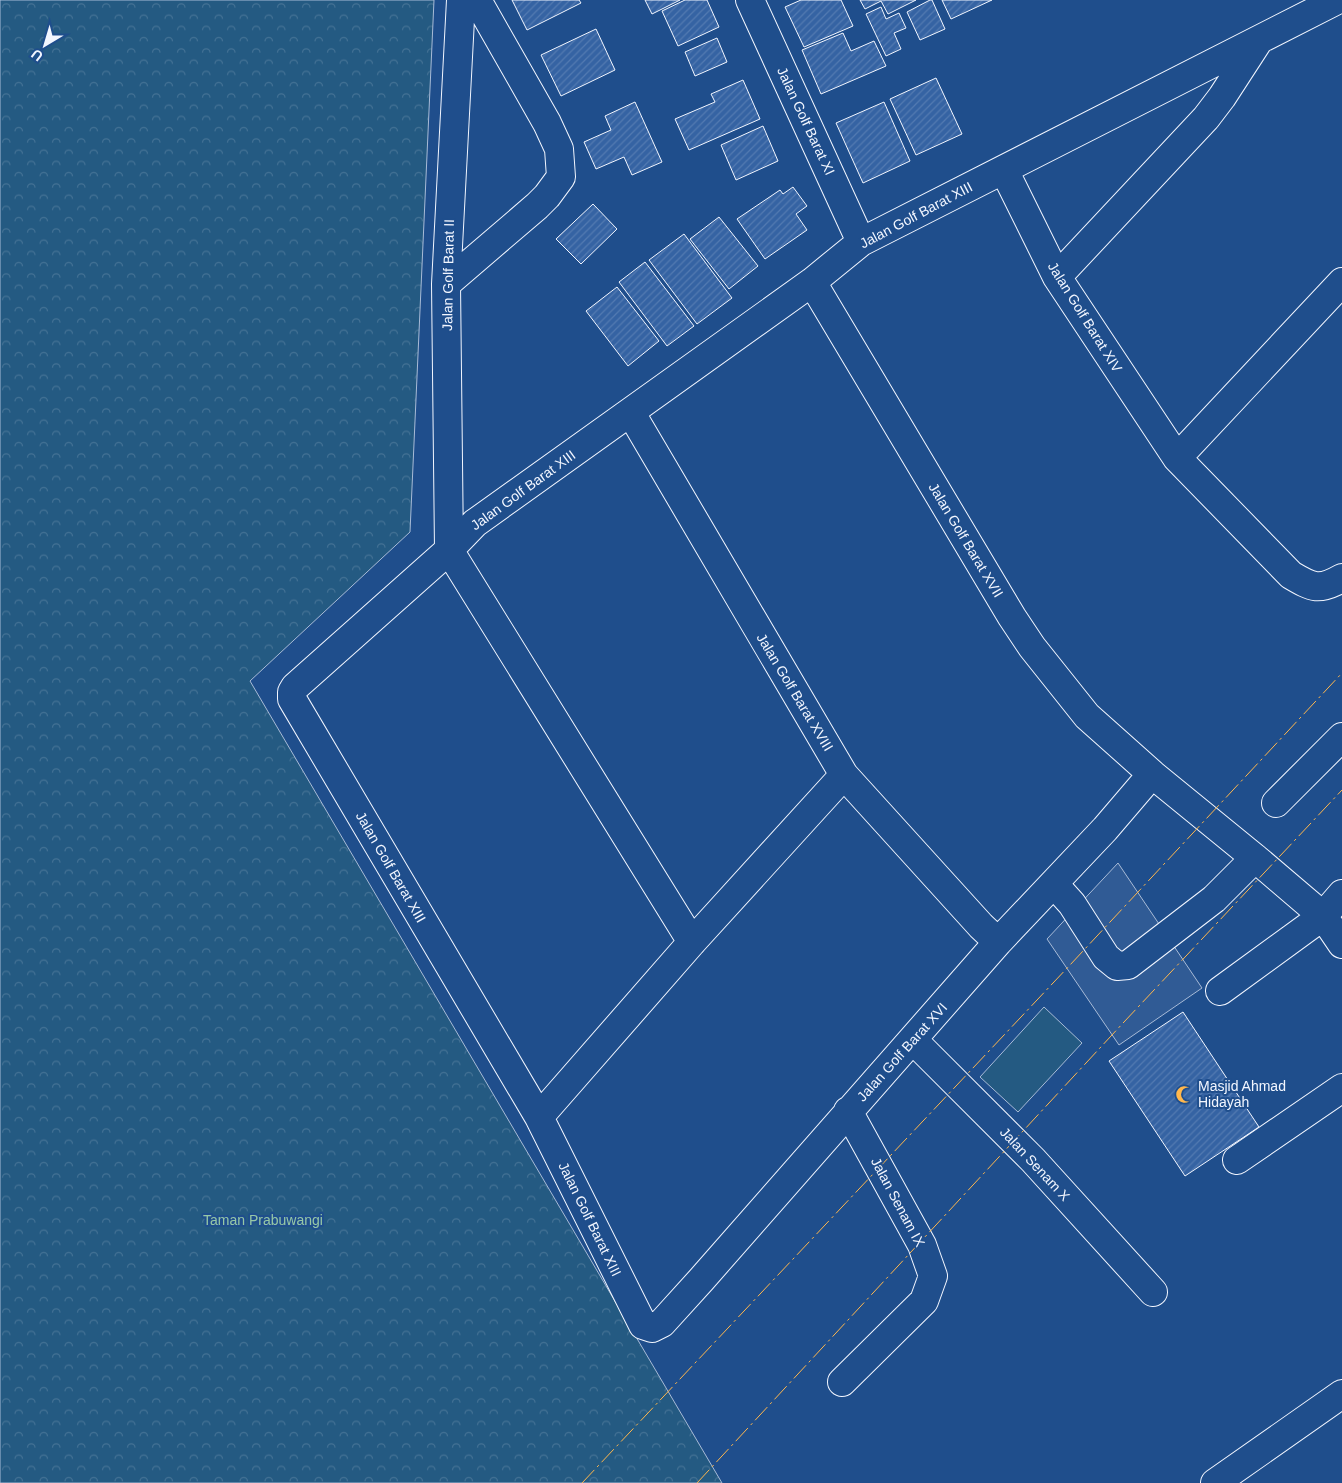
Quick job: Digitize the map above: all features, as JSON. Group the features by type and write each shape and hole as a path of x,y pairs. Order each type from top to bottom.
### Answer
{"street":[{"name":"Jalan Golf Barat II","path":"449,550 446,284 461,0"},
{"path":"446,284 537,206 561,177 559,149 548,123 478,0"},
{"name":"Jalan Golf Barat XI","path":"750,0 861,242"},
{"name":"Jalan Golf Barat XIII","path":"652,1328 643,1325 539,1117 292,699 292,692 295,687 449,550 475,523 812,282 861,242 1337,0"},
{"path":"1056,277 1206,118 1259,40"},
{"name":"Jalan Golf Barat XIV","path":"1004,170 1056,277 1177,458 1274,559 1292,575 1309,586 1329,586 1342,578"},
{"name":"Jalan Golf Barat XVII","path":"812,282 1012,617 1032,647 1087,716 1152,774 1323,916 1342,944"},
{"path":"1177,458 1342,282"},
{"name":"Jalan Golf Barat XVIII","path":"631,412 844,776 981,926 998,942"},
{"path":"449,550 692,942"},
{"path":"1276,803 1342,737"},
{"name":"Jalan Golf Barat XVI","path":"652,1328 662,1323 701,1280 998,942 1105,829 1152,774"},
{"path":"539,1117 692,942 844,776"},
{"path":"1054,884 1072,904 1106,957 1118,966 1128,965 1214,899 1255,858"},
{"path":"1220,991 1323,916 1342,894"},
{"name":"Jalan Senam X","path":"913,1040 1033,1160 1153,1292"},
{"path":"1237,1160 1342,1088"},
{"name":"Jalan Senam IX","path":"842,1382 924,1301 933,1276 922,1245 848,1111"},
{"path":"1216,1483 1342,1394"}],"green space":[{"name":"Taman Prabuwangi","path":"0,0 434,0 410,532 250,681 722,1483 0,1483"},
{"path":"1044,1007 1082,1043 1018,1112 980,1077"}],"shaded area":[{"path":"1118,863 1202,988 1119,1045 1047,939"}],"building":[{"path":"512,0 579,0 581,3 527,30"},
{"path":"645,0 680,0 652,14"},
{"path":"685,0 707,0 719,27 678,46 662,11"},
{"path":"801,0 841,0 853,26 804,47 785,7"},
{"path":"860,0 916,0 888,14 881,1 865,9"},
{"path":"932,0 945,29 920,40 907,12"},
{"path":"942,0 992,0 951,19"},
{"path":"881,7 886,19 899,13 906,28 894,33 901,49 886,56 866,14"},
{"path":"596,29 615,70 561,96 541,55"},
{"path":"843,33 851,51 874,41 886,66 821,94 802,50"},
{"path":"717,38 727,62 695,76 685,52"},
{"path":"936,78 962,134 916,155 890,99"},
{"path":"743,80 760,119 689,150 675,119 715,102 711,94"},
{"path":"635,102 662,162 632,175 624,157 596,169 584,142 611,130 605,116"},
{"path":"884,102 910,161 863,183 836,123"},
{"path":"763,126 778,161 736,180 721,145"},
{"path":"793,187 807,206 796,214 807,230 765,259 737,219 780,190 783,194"},
{"path":"593,204 617,229 581,264 556,239"},
{"path":"719,217 758,266 729,289 690,239"},
{"path":"684,234 732,298 697,324 649,260"},
{"path":"645,262 694,326 667,346 619,282"},
{"path":"617,287 659,341 628,366 586,311"},
{"name":"Masjid Ahmad Hidayah","path":"1183,1012 1259,1127 1185,1176 1109,1061"}],"power":[{"path":"582,1483 1342,673"},
{"path":"697,1483 1124,1022 1342,790"}],"place":[{"name":"Masjid Ahmad Hidayah","path":"1184,1094"}]}
